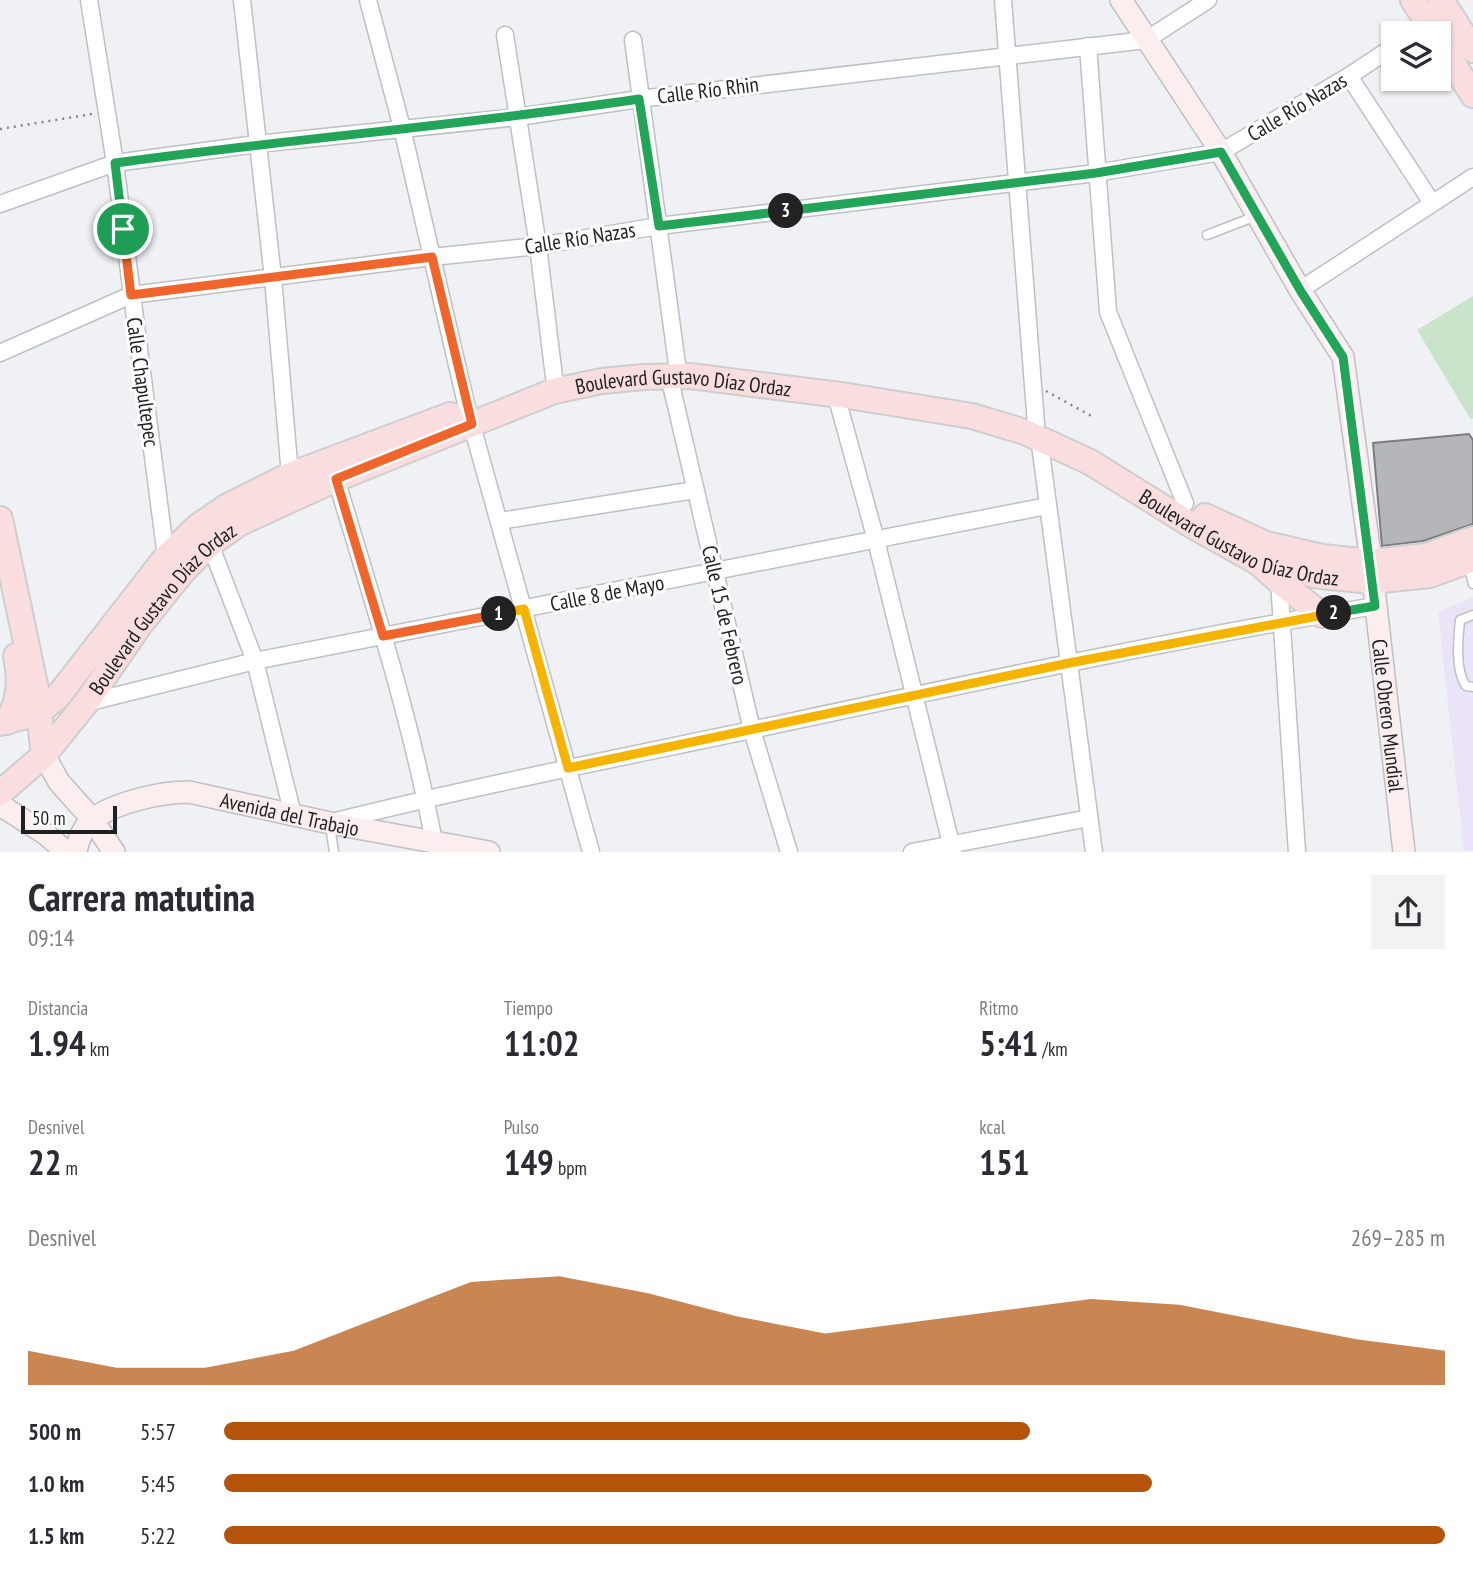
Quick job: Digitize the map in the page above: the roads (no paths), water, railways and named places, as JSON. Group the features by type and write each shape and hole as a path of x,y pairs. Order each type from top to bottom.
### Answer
{"main road":[{"path":"1413,0 1432,21"},
{"path":"1451,35 1473,50"},
{"path":"1451,54 1473,95"},
{"name":"Boulevard Gustavo Díaz Ordaz","path":"4,722 37,713 58,696 166,557 197,527 226,507 290,475 470,416 554,391 673,370 691,363 843,382 963,403 1094,450 1202,515 1266,544 1371,571"},
{"name":"Boulevard Gustavo Díaz Ordaz","path":"0,793 44,755 184,570 211,544 240,523 554,377 596,368 639,364 690,376 972,416 1038,431 1193,526 1261,564 1320,576 1371,571 1426,556 1471,561"},
{"path":"0,519 36,689 44,755"},
{"path":"1261,564 1322,615"},
{"path":"0,583 17,662 19,687 17,706 4,722"},
{"path":"28,654 39,668 47,672 78,671"}],"street":[{"name":"Calle Chapultepec","path":"89,0 115,163 166,557"},
{"path":"242,0 273,278 290,475"},
{"path":"368,0 402,128 470,416 591,852"},
{"path":"1003,0 1038,431 1094,852"},
{"name":"Calle Obrero Mundial","path":"1121,0 1221,152 1300,290 1343,357 1404,852"},
{"name":"Calle Río Rhin","path":"0,204 115,163 257,144 518,117 639,99 1008,54 1146,40 1208,0"},
{"path":"505,35 538,246 554,377"},
{"name":"Calle 15 de Febrero","path":"633,40 639,99 659,226 673,370 695,490 752,730 789,852"},
{"path":"1088,46 1108,312 1185,503"},
{"name":"Calle Río Nazas","path":"0,353 131,295 538,246 659,226 1096,173 1221,152 1381,55"},
{"path":"1349,76 1432,204"},
{"path":"1300,290 1473,177"},
{"path":"836,395 876,540 952,848"},
{"path":"336,479 383,636 426,799 434,842"},
{"path":"500,521 695,490"},
{"name":"Calle 8 de Mayo","path":"86,702 255,661 1047,506"},
{"path":"211,544 255,661 293,815"},
{"path":"1279,581 1297,852"},
{"path":"330,823 426,799 914,695 1280,622 1375,606"},
{"path":"44,755 59,782 92,819 114,852"},
{"name":"Avenida del Trabajo","path":"92,819 119,807 171,792 211,795 330,823 489,852"},
{"path":"0,805 47,835 66,852"},
{"path":"912,852 952,848 1089,818"},
{"path":"76,852 78,841 92,819"}],"lane":[{"path":"1207,235 1259,215"},
{"path":"1473,615 1460,620 1458,635 1461,678 1466,686 1473,687"},
{"path":"330,823 334,852"}]}
